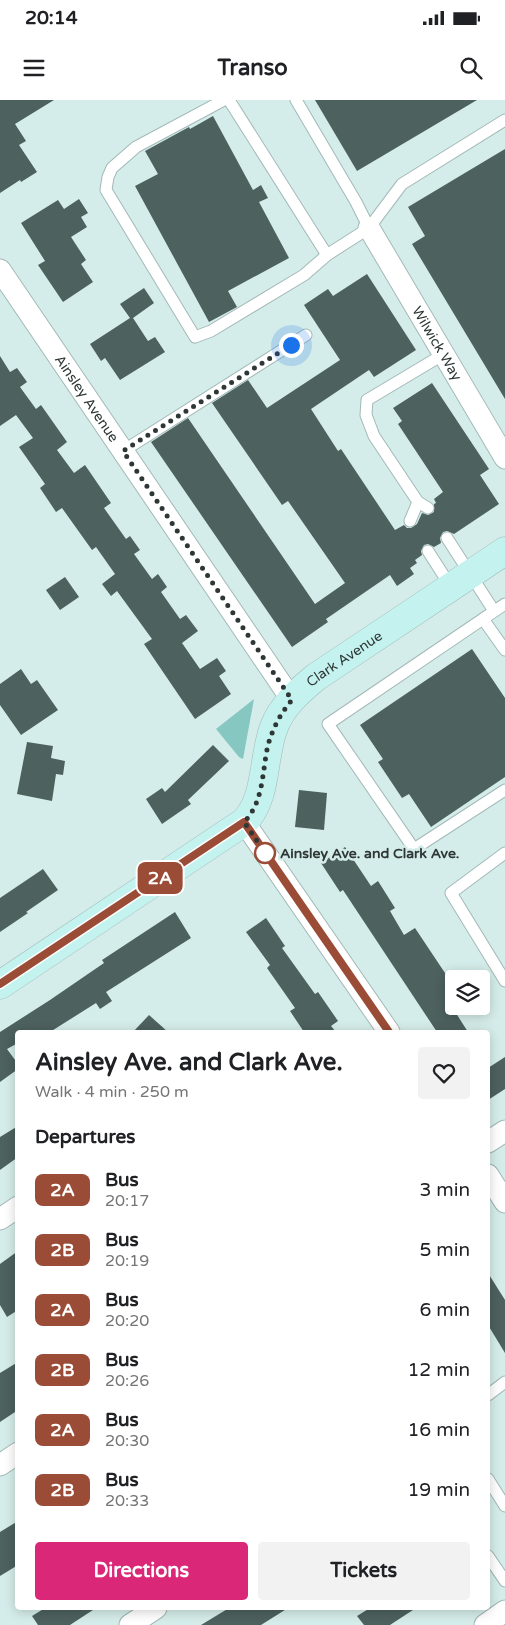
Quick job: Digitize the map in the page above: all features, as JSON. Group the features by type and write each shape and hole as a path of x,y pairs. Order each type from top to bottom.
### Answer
{"street":[{"name":"Wilwick Way","path":"369,228 444,354 499,433 505,458"},
{"name":"Ainsley Avenue","path":"0,270 292,700"},
{"name":"Clark Avenue","path":"0,984 244,822 256,808 268,745 274,726 292,700 316,677 505,551"},
{"path":"244,822 388,1030"},
{"path":"490,1141 505,1131"},
{"path":"490,1179 505,1202"},
{"path":"0,1219 15,1209"},
{"path":"0,1465 15,1455"},
{"path":"130,1625 153,1610"},
{"path":"485,1625 505,1611"}],"lane":[{"path":"224,100 136,147 112,168 106,190 195,338 211,331 304,275 327,255 369,228 402,184 505,120"},
{"path":"229,100 327,255"},
{"path":"296,100 356,202 369,228"},
{"path":"123,451 306,335"},
{"path":"410,521 423,505 374,436 366,415 367,400 444,354"},
{"path":"448,538 460,581"},
{"path":"428,551 494,612"},
{"path":"505,604 328,724 414,849 505,790"},
{"path":"483,619 505,650"},
{"path":"505,854 451,893 505,981"},
{"path":"490,1393 505,1382"},
{"path":"490,1482 505,1506"},
{"path":"490,1559 504,1579"}],"shaded area":[{"path":"254,699 243,759 239,757 216,729"}],"building":[{"path":"0,100 54,100 15,124 26,141 19,145 37,172 0,193"},
{"path":"315,100 477,100 357,171"},
{"path":"213,116 253,190 261,185 268,198 259,202 289,258 228,291 237,307 209,322 135,186 158,174 145,151"},
{"path":"505,149 505,399 412,244 425,236 408,207"},
{"path":"79,199 88,213 81,217 87,227 71,237 86,260 81,264 93,282 63,302 38,265 45,261 21,223 58,200 64,209"},
{"path":"367,274 416,350 374,377 369,370 311,409 338,451 341,449 395,530 404,525 407,528 411,528 417,524 422,513 428,515 434,512 434,504 436,503 434,499 443,492 398,424 402,421 393,408 432,383 489,469 480,475 499,504 454,534 447,531 443,532 440,538 441,543 434,547 428,544 424,545 421,551 422,555 415,560 417,563 410,568 414,574 397,586 390,575 326,619 328,622 292,647 151,442 188,418 315,604 345,583 288,501 282,505 212,403 248,380 267,408 340,360 304,305 328,289 333,296"},
{"path":"144,288 154,303 133,318 148,341 155,337 165,352 120,380 105,358 101,361 90,344 130,318 120,304"},
{"path":"0,356 10,372 17,368 27,382 20,387 36,409 41,405 67,442 57,450 74,473 85,465 111,503 104,508 126,539 130,536 140,550 134,554 152,579 158,574 167,587 161,592 180,619 186,615 198,631 182,643 200,669 217,658 226,671 219,676 231,694 195,719 144,644 152,639 117,591 111,596 102,584 115,574 96,547 92,550 62,508 56,512 40,488 45,484 19,447 33,438 16,415 0,426"},
{"path":"65,577 79,597 60,610 46,590"},
{"path":"472,649 505,698 505,777 431,827 409,794 402,798 378,762 383,759 360,725"},
{"path":"21,669 31,684 37,680 58,710 21,735 0,705 0,684"},
{"path":"27,742 53,746 51,758 65,761 63,775 56,774 52,801 17,794"},
{"path":"213,745 229,761 188,800 191,804 162,824 146,799 162,788 165,792"},
{"path":"299,790 327,793 324,830 295,827"},
{"path":"345,847 371,886 378,881 395,908 390,911 404,935 415,928 445,973 445,1015 457,1015 467,1030 436,1030 343,890 340,892 321,863"},
{"path":"43,869 58,890 0,932 0,898"},
{"path":"175,912 191,938 106,992 112,1001 100,1009 96,1003 53,1030 15,1030 15,1045 7,1049 15,1060 15,1071 0,1082 0,1032 104,963 102,960"},
{"path":"266,918 285,946 282,948 315,994 318,992 338,1021 331,1026 334,1030 303,1030 290,1011 295,1008 267,968 270,965 246,932"},
{"path":"149,1015 166,1030 135,1030"},
{"path":"505,1057 505,1089 490,1099 490,1067"},
{"path":"15,1128 15,1159 0,1170 0,1137"},
{"path":"15,1253 15,1312 7,1317 0,1305 0,1264"},
{"path":"490,1276 505,1300 505,1353 490,1328"},
{"path":"15,1364 15,1412 0,1422 0,1373"},
{"path":"15,1523 15,1567 0,1576 0,1532"},
{"path":"42,1610 93,1610 70,1625 38,1625 32,1616"},
{"path":"226,1610 285,1610 261,1625 201,1625"},
{"path":"367,1610 413,1610 390,1625 364,1625 357,1616"}],"bus line":[{"name":"2A","path":"0,984 244,822 388,1030"}],"place":[{"name":"Ainsley Ave. and Clark Ave.","path":"265,853"}],"route":[{"path":"265,853 244,822 256,808 268,745 274,726 292,700 123,451 291,345"}]}
